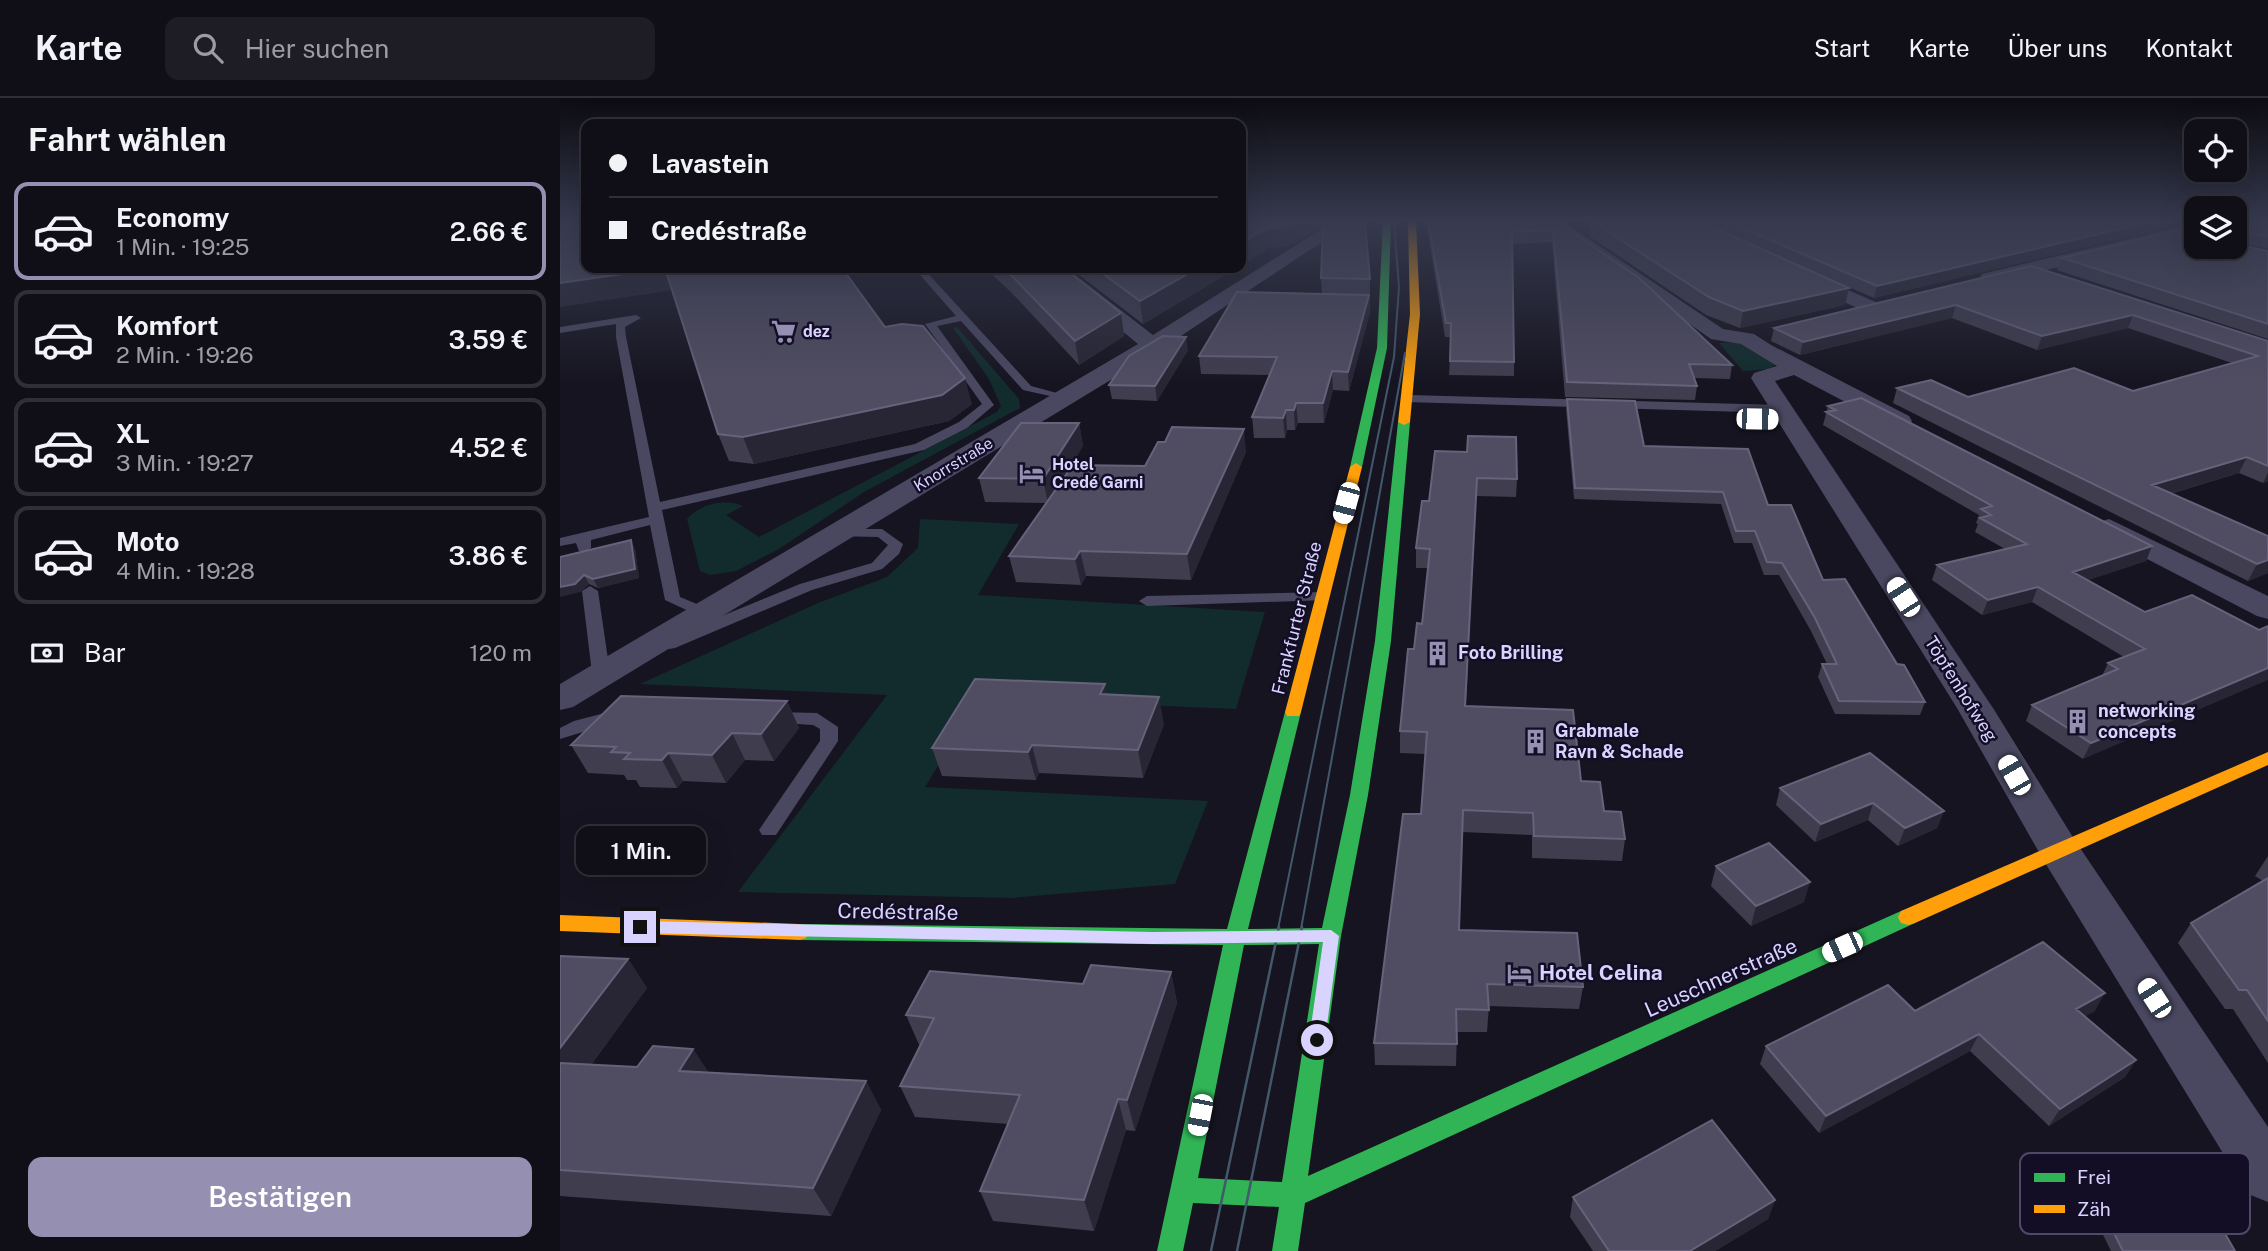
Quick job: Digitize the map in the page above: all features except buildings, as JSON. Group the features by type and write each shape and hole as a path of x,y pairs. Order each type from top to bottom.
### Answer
{"main road":[{"name":"Frankfurter Straße","path":"1170,1251 1185,1190 1235,938 1366,426 1384,339 1379,307 1382,275"},
{"path":"1285,1251 1331,936 1363,768 1383,641 1409,399 1416,314 1414,275"},
{"name":"Leuschnerstraße","path":"1185,1190 1295,1195 1733,995 2268,758"},
{"name":"Credéstraße","path":"560,923 693,930 1235,938"},
{"path":"1235,938 1331,936"}],"street":[{"path":"1064,275 1152,345"},
{"name":"Knorrstraße","path":"560,699 1152,345 1264,275"},
{"path":"1634,275 1718,335 1747,338 1772,332"},
{"path":"1798,275 1871,307"},
{"path":"1964,284 2003,275"},
{"path":"2044,275 2065,282"},
{"path":"1846,313 1891,302"},
{"path":"1747,338 1796,367 1927,435"},
{"name":"Töpfenhofweg","path":"1796,367 1762,378 1975,708 2059,850 2268,1174"},
{"path":"2084,516 2268,609"}],"lane":[{"path":"924,275 1027,388 1064,398"},
{"path":"560,330 636,318 620,326 654,514 673,600 703,612"},
{"path":"560,542 654,514 919,447 963,425 988,405 930,324 963,318"},
{"path":"1409,399 1785,415"},
{"path":"1737,419 1785,415"},
{"path":"590,591 607,670 806,587 877,566 894,551 896,544 892,538 882,533 839,533"},
{"path":"583,537 585,555"},
{"path":"1147,601 1321,597"},
{"path":"563,734 581,725 625,714 638,714"},
{"path":"748,717 817,719 828,727 829,741 769,830"}],"green space":[{"path":"957,327 1019,399 1020,408 864,492 779,549 736,571 710,575 700,571 687,519 706,506 728,503 743,506 726,515 759,537 997,412 1001,406 989,379 953,328"},
{"path":"1740,342 1777,364 1768,369 1743,371 1719,343"},
{"path":"920,519 1019,524 978,595 1265,612 1236,709 980,698 925,787 1208,801 1175,884 1011,898 738,892 887,695 640,684 818,603 887,577 918,548"}],"tram line":[{"path":"1278,929 1394,357 1398,275"},
{"path":"1301,929 1405,353"},
{"path":"1211,1251 1279,927"},
{"path":"1237,1251 1302,927"}],"traffic: fast":[{"path":"1356,467 1382,348 1385,275"},
{"path":"1285,1251 1331,936 1359,795 1383,641 1404,422"},
{"path":"1170,1251 1235,938 1293,712"},
{"path":"1185,1190 1295,1195 1908,917"},
{"path":"799,932 1153,938 1331,936"}],"traffic: slow":[{"path":"1404,422 1415,314 1414,275"},
{"path":"1293,712 1356,467"},
{"path":"1908,917 2268,758"},
{"path":"560,923 799,932"}],"place":[{"name":"dez","path":"783,331"},
{"name":"Hotel Credé Garni","path":"1032,473"},
{"name":"Foto Brilling","path":"1438,653"},
{"name":"networking concepts","path":"2078,721"},
{"name":"Grabmale Ravn & Schade","path":"1535,741"},
{"name":"Hotel Celina","path":"1519,973"}],"route":[{"path":"640,927 1153,938 1331,936 1317,1040"}]}
